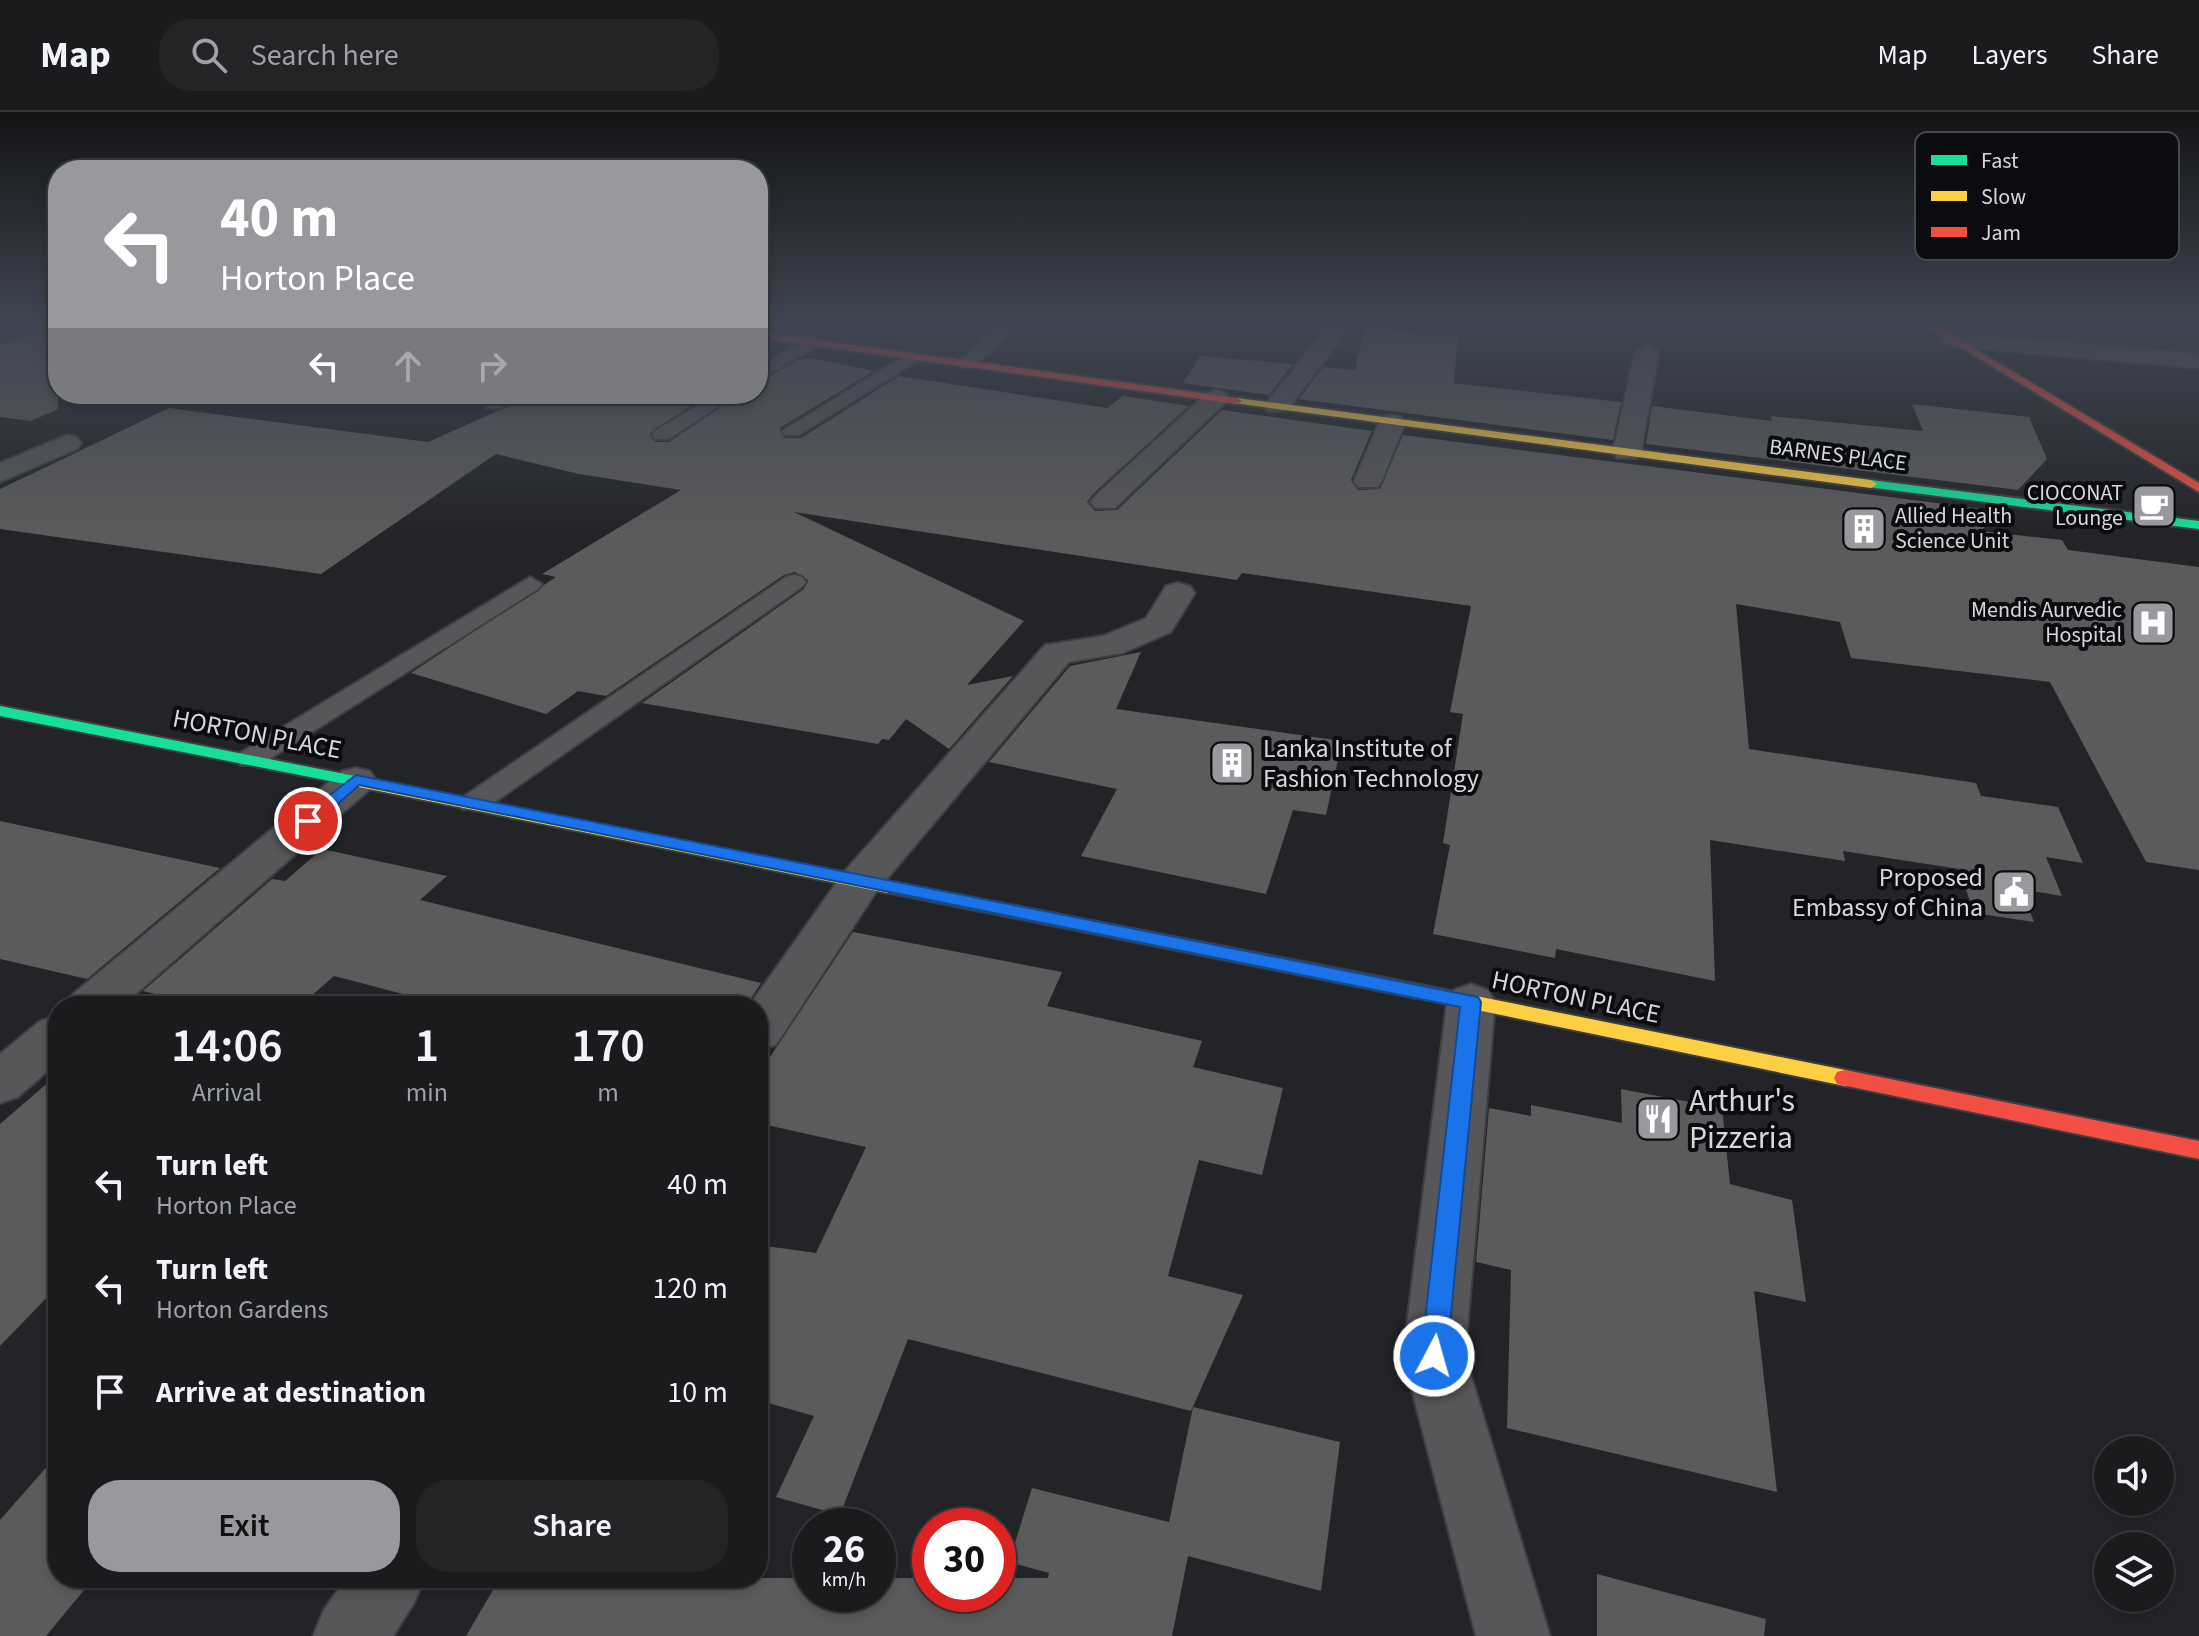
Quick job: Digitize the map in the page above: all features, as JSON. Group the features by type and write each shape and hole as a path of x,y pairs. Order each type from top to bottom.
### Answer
{"main road":[{"name":"BARNES PLACE","path":"1180,393 1392,423 2199,525"},
{"path":"2042,393 2199,488"},
{"name":"HORTON PLACE","path":"0,711 1471,1002 2199,1150"}],"street":[{"path":"1277,406 1287,393"},
{"path":"1627,452 1639,393"},
{"path":"1105,502 1216,398"},
{"path":"1368,481 1392,423"},
{"path":"0,473 67,443"},
{"path":"768,1017 860,882 1058,653 1111,646 1159,625 1178,593"},
{"path":"102,996 356,780"},
{"path":"1471,1002 1434,1356 1513,1636"},
{"path":"0,1083 48,1042"},
{"path":"350,1636 382,1588"}],"lane":[{"path":"792,431 853,393"},
{"path":"662,435 712,404"},
{"path":"474,803 794,582"},
{"path":"250,759 530,584"}],"building":[{"path":"0,393 48,393 48,404 58,404 58,409 31,421 0,417"},
{"path":"768,393 838,393 780,428 785,438 801,438 872,393 1010,393 1107,408 1123,396 1189,406 1093,494 1087,502 1095,511 1117,510 1222,410 1372,431 1351,480 1358,490 1380,489 1403,435 1999,511 1981,531 2062,540 2068,550 2199,567 2199,870 2146,862 2050,682 1851,658 1840,622 1736,604 1749,749 1976,783 1981,796 2058,807 2083,863 2046,857 2062,896 2021,889 2034,922 1974,913 1959,869 1843,851 1845,861 1710,840 1715,981 1556,949 1555,958 1433,934 1450,845 1443,843 1463,714 1450,712 1471,606 1242,573 1237,580 794,512 1024,621 967,685 1013,676 949,749 906,719 889,740 882,739 878,744 642,703 804,589 808,580 795,572 784,575 606,696 578,691 546,714 411,673 556,577 542,574 681,490 579,474 496,454 321,574 0,529 0,489 169,408 428,442 514,404 694,404 650,433 655,442 669,442 725,404 768,404"},
{"path":"1303,393 1543,393 1621,402 1613,440 1299,399"},
{"path":"1912,404 2029,417 2047,459 2018,490 1646,444 1652,406 1772,421 1771,416 1923,431"},
{"path":"1141,652 1116,709 1342,741 1326,815 1293,810 1266,894 1081,856 1117,789 989,762 1070,666"},
{"path":"0,821 220,868 87,979 0,959"},
{"path":"322,849 447,876 420,900 761,983 753,996 411,996 334,976 311,996 153,996 155,994 143,991 272,879 285,881"},
{"path":"853,932 1062,972 1047,1006 1202,1041 1193,1067 1283,1088 1262,1175 1199,1160 1168,1276 1243,1295 1191,1411 908,1339 843,1508 815,1508 776,1497 814,1416 768,1403 768,1246 816,1253 866,1147 768,1125 768,1060"},
{"path":"48,1083 48,1296 0,1346 0,1124"},
{"path":"1621,1089 1722,1108 1730,1184 1792,1200 1806,1302 1754,1291 1777,1492 1507,1428 1511,1270 1476,1262 1489,1108 1531,1116 1531,1105 1622,1123"},
{"path":"1193,1407 1340,1442 1321,1591 1188,1556 1172,1636 466,1636 494,1588 768,1588 768,1578 792,1578 792,1612 896,1612 896,1578 912,1578 912,1612 1016,1612 1016,1578 1048,1578 1049,1573 1016,1564 1016,1539 1032,1488 1169,1522"},
{"path":"48,1465 48,1588 86,1588 46,1636 0,1636 0,1520"},
{"path":"1597,1574 1766,1619 1764,1636 1597,1636"}],"traffic: fast":[{"path":"1871,484 2199,525"},
{"path":"0,711 365,783"}],"traffic: slow":[{"path":"1237,401 1871,484"},
{"path":"365,783 887,887"},
{"path":"1416,991 1845,1078"}],"traffic: jam":[{"path":"1180,393 1237,401"},
{"path":"2041,393 2199,488"},
{"path":"887,887 1416,991"},
{"path":"1845,1078 2199,1150"}],"place":[{"name":"CIOCONAT Lounge","path":"2154,506"},
{"name":"Allied Health Science Unit","path":"1864,529"},
{"name":"Mendis Aurvedic Hospital","path":"2153,623"},
{"name":"Lanka Institute of Fashion Technology","path":"1232,763"},
{"name":"Proposed Embassy of China","path":"2014,892"},
{"name":"Arthur's Pizzeria","path":"1658,1119"}],"route":[{"path":"308,821 356,780 1471,1002 1434,1356"}]}
